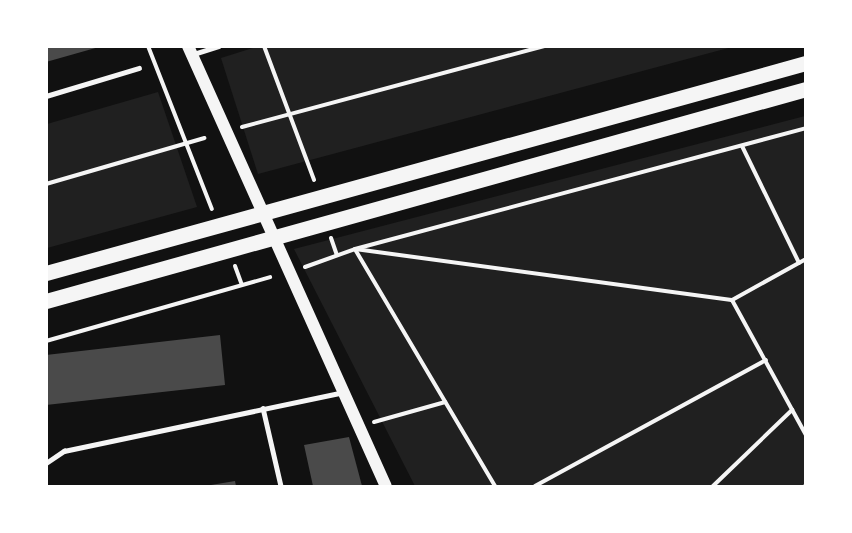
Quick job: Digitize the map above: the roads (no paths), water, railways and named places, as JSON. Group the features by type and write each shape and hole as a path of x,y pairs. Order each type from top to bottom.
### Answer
{"main road":[{"path":"189,50 339,393 386,486"},
{"path":"46,273 261,217 806,63"},
{"path":"46,301 806,89"}],"lane":[{"path":"189,50 219,46"},
{"path":"46,96 139,68"},
{"path":"46,463 64,451 339,393"},
{"path":"263,408 281,486"}]}
